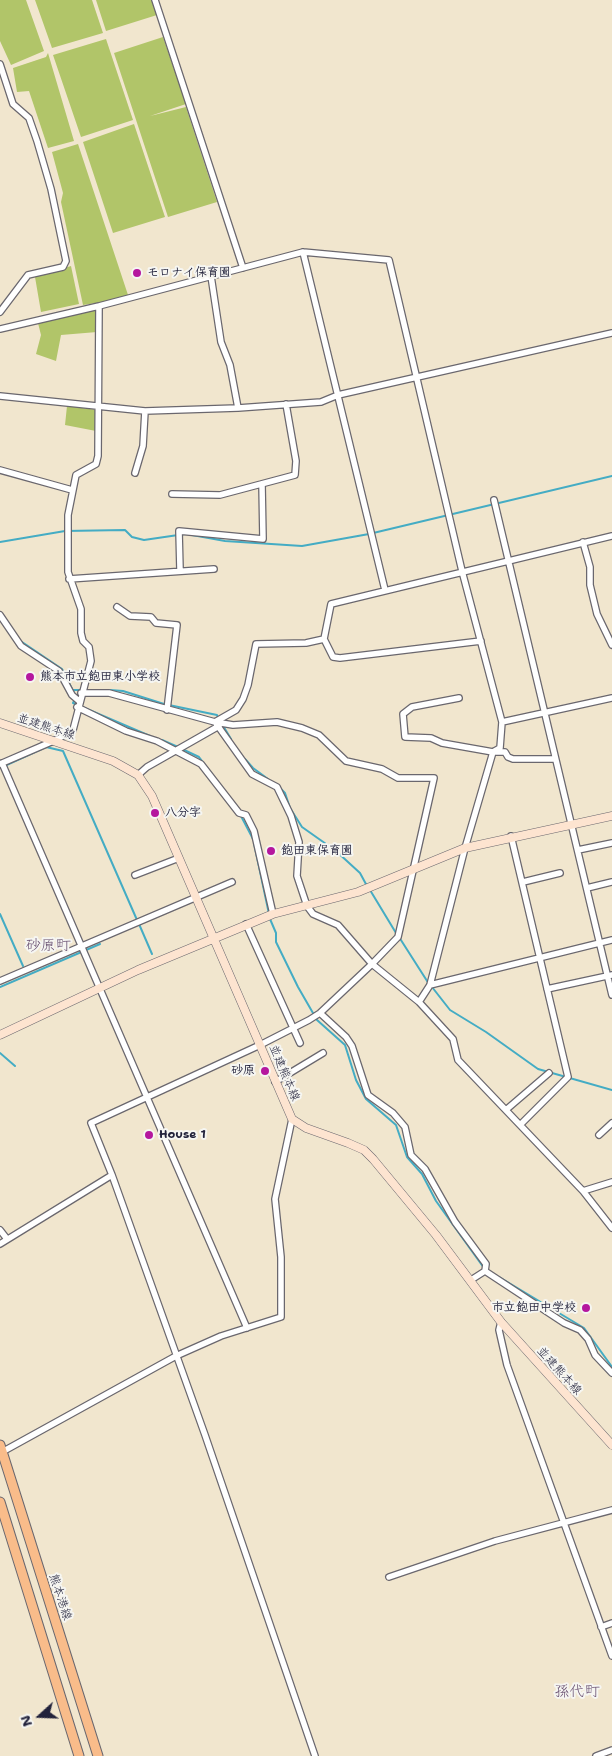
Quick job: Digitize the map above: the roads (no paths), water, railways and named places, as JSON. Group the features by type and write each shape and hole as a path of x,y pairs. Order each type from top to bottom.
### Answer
{"main road":[{"name":"並建熊本線","path":"0,724 113,760 138,775 146,785 179,858 292,1119 306,1128 348,1142 364,1150 373,1159 428,1224 501,1322 612,1445"},
{"path":"0,1035 214,937 273,914 363,891 465,848 512,836 612,816"},
{"name":"熊本港線","path":"1,1450 98,1756"},
{"path":"0,1502 79,1756"},
{"path":"58,1691 76,1686"}],"street":[{"path":"156,0 243,268"},
{"path":"0,64 13,104 29,118 37,141 51,189 66,261 63,267 28,275 0,312"},
{"path":"303,252 385,590"},
{"path":"0,329 99,306 303,252 388,260 462,571 502,722 500,748 493,752 465,848 430,985 419,1002"},
{"path":"211,276 221,342 230,365 238,408"},
{"path":"99,306 99,408 96,464 76,475 68,515 69,579 81,608 81,633 89,647 91,661 78,704 74,728 52,742 1,764 82,945 247,1328"},
{"path":"0,396 99,408 145,410 238,408 321,402 338,395 612,333"},
{"path":"172,494 220,495 290,477 297,472 286,404"},
{"path":"135,473 143,446 145,410"},
{"path":"0,470 72,490"},
{"path":"180,570 179,530 263,539 262,484"},
{"path":"494,500 555,759 610,976 612,995"},
{"path":"481,641 400,649 340,658 332,656 324,639 331,604 612,536"},
{"path":"583,542 590,567 590,585 597,614 612,645"},
{"path":"69,579 214,569"},
{"path":"116,607 130,616 151,617 156,623 177,624 167,710"},
{"path":"0,615 21,646 59,670 78,704 126,731 157,741 201,764 239,813 246,815 254,831 273,914"},
{"path":"138,775 147,767 217,724 236,710 248,685 256,644 306,643 324,639"},
{"path":"81,693 109,694 217,724 233,725 277,722 302,728 318,735 346,761 382,769 398,778 434,778 398,937 372,964 320,1013 260,1045 91,1123 112,1175 315,1756"},
{"path":"459,698 412,707 403,714 405,736 431,738 442,743 493,752 506,752 508,757 513,759 555,759"},
{"path":"502,722 612,698"},
{"path":"217,724 252,774 277,787 291,816 300,842 297,876 307,906 313,914 338,924 372,964 419,1002 453,1039 458,1060 507,1109 583,1191 612,1228"},
{"path":"512,836 568,1077 521,1124"},
{"path":"578,850 612,843"},
{"path":"135,875 179,858"},
{"path":"523,882 560,874"},
{"path":"0,981 232,882"},
{"path":"587,888 612,882"},
{"path":"246,924 300,1043"},
{"path":"430,985 612,940"},
{"path":"547,989 610,976"},
{"path":"320,1013 346,1037 352,1046 368,1095 393,1113 405,1127 410,1155 425,1169 455,1222 486,1264 485,1271 471,1280"},
{"path":"276,1082 323,1052"},
{"path":"507,1109 549,1073"},
{"path":"1,1450 176,1356 221,1336 281,1317 281,1257 275,1199 292,1119"},
{"path":"599,1135 612,1123"},
{"path":"0,1244 112,1175"},
{"path":"583,1191 612,1182"},
{"path":"0,1230 7,1239"},
{"path":"485,1271 564,1323 580,1330 588,1339 595,1355 612,1373"},
{"path":"501,1322 500,1330 507,1365 612,1656"},
{"path":"390,1577 496,1540 612,1510"},
{"path":"601,1627 612,1623"},
{"path":"596,1756 612,1750"}],"waterway":[{"path":"192,535 225,541 302,546 369,534 612,476"},
{"path":"0,542 65,531 125,530 132,537 144,540 185,534"},
{"path":"22,642 62,669 75,695"},
{"path":"73,690 105,690"},
{"path":"110,690 123,691 164,704 217,715 218,718"},
{"path":"75,699 73,703 150,736"},
{"path":"222,724 231,739"},
{"path":"162,740 178,747"},
{"path":"0,768 46,747 63,751 137,920"},
{"path":"182,749 199,757 241,812"},
{"path":"245,759 253,768 268,779"},
{"path":"280,788 285,793 290,808 302,827 336,851 360,873 367,886"},
{"path":"241,816 253,839"},
{"path":"254,843 269,914"},
{"path":"370,890 396,933"},
{"path":"0,914 23,966"},
{"path":"270,919 276,933 276,942 317,1020 345,1045 356,1080 366,1099 396,1125 407,1157 422,1174 436,1201 484,1268"},
{"path":"139,924 152,954"},
{"path":"399,937 429,984"},
{"path":"0,987 100,944"},
{"path":"432,987 450,1010 486,1032 538,1069 612,1090"},
{"path":"0,1053 15,1066"},
{"path":"499,1277 584,1328 612,1367"}],"place":[{"name":"モロナイ保育園","path":"137,273"},
{"name":"熊本市立飽田東小学校","path":"30,677"},
{"name":"八分字","path":"155,813"},
{"name":"飽田東保育園","path":"271,851"},
{"name":"砂原","path":"265,1071"},
{"name":"House 1","path":"149,1135"},
{"name":"市立飽田中学校","path":"586,1308"}],"district":[{"name":"砂原町","path":"48,946"},
{"name":"孫代町","path":"577,1692"}]}
